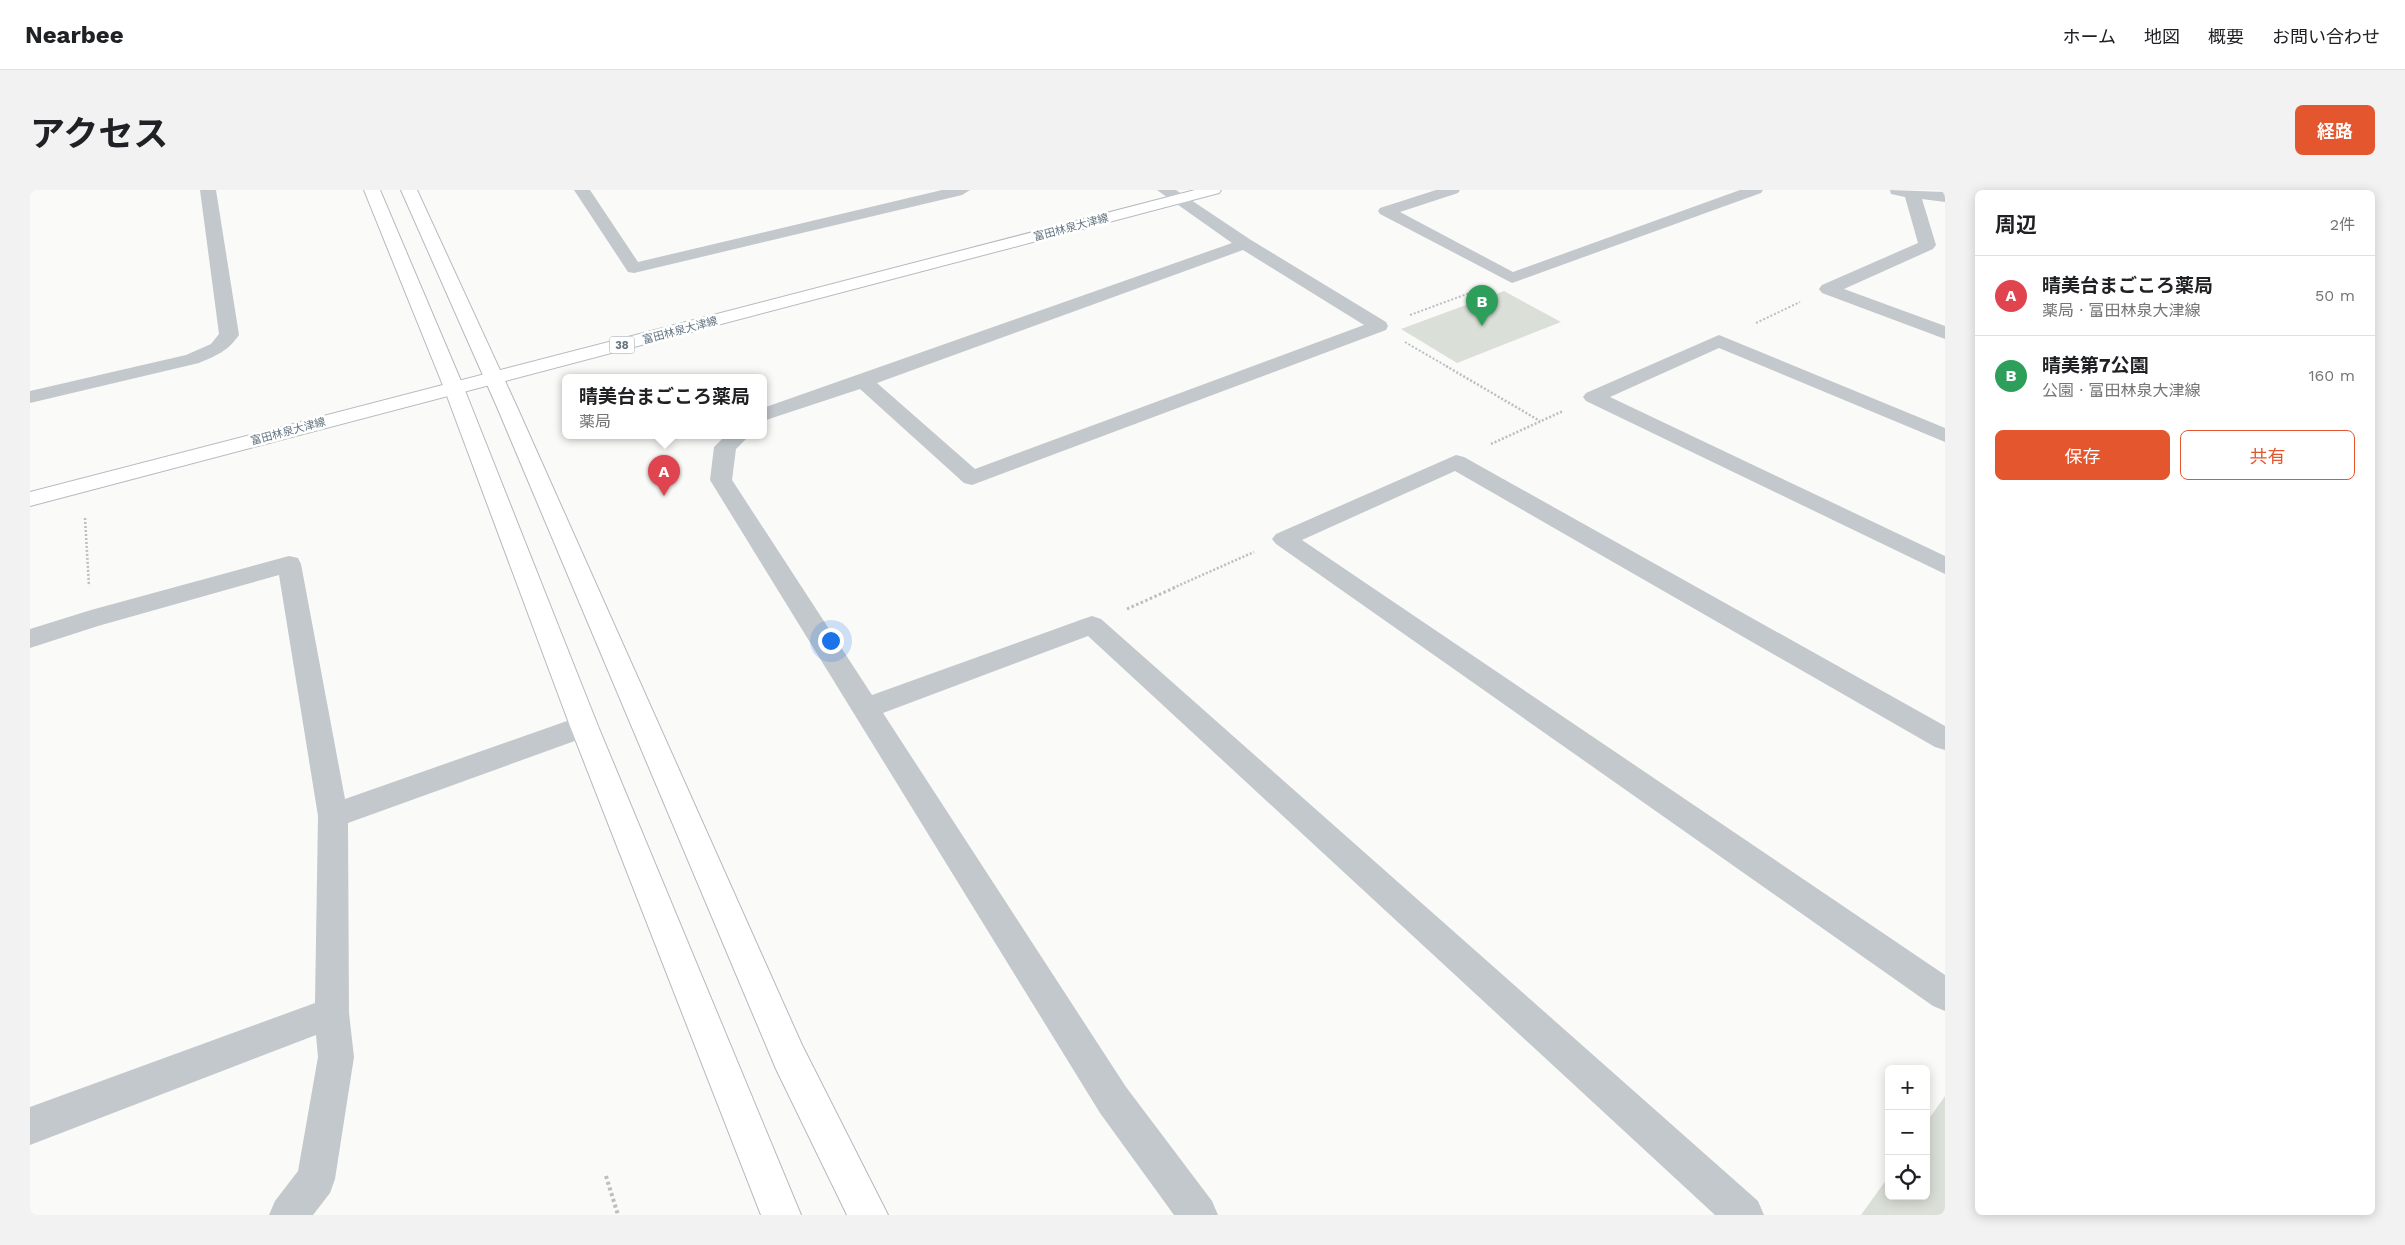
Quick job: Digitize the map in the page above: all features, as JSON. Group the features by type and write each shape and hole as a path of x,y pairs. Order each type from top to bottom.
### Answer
{"street":[{"path":"30,398 192,359 218,348 229,335 208,190"},
{"path":"372,190 454,388 584,726 781,1215"},
{"path":"408,190 493,378 789,1057 868,1215"},
{"path":"582,190 634,268 962,190"},
{"name":"富田林泉大津線","path":"30,499 493,378 1172,195 1213,190"},
{"path":"1452,190 1386,211 1512,278 1755,190"},
{"path":"1892,190 1945,197"},
{"path":"1912,192 1927,245"},
{"path":"1172,195 1245,244 1379,326"},
{"path":"767,414 1245,244"},
{"path":"1828,290 1927,245 1945,251"},
{"path":"1828,290 1945,333"},
{"path":"863,381 972,478 1379,326"},
{"path":"1593,397 1719,341 1945,436"},
{"path":"1593,397 1945,566"},
{"path":"734,439 725,447 722,480 1112,1100 1198,1215"},
{"path":"1284,538 1456,462 1945,739"},
{"path":"1284,538 1945,995"},
{"path":"30,639 91,619 289,564 333,816 332,1012 336,1057 316,1179 289,1215"},
{"path":"865,709 1092,625 1744,1215"},
{"path":"333,816 584,726"},
{"path":"30,1126 332,1012"}],"path":[{"path":"1379,326 1512,278"},
{"path":"1719,341 1828,290"},
{"path":"1379,326 1540,421"},
{"path":"1456,462 1593,397"},
{"path":"85,511 91,619"},
{"path":"1092,625 1284,538"},
{"path":"606,1176 618,1215"}],"shaded area":[{"path":"1504,291 1561,322 1457,363 1401,329"},
{"path":"1945,1096 1945,1215 1861,1215 1885,1182 1885,1200 1930,1200 1930,1117"}],"place":[{"name":"晴美第7公園","path":"1482,326"},
{"name":"晴美台まごころ薬局","path":"664,496"}]}
